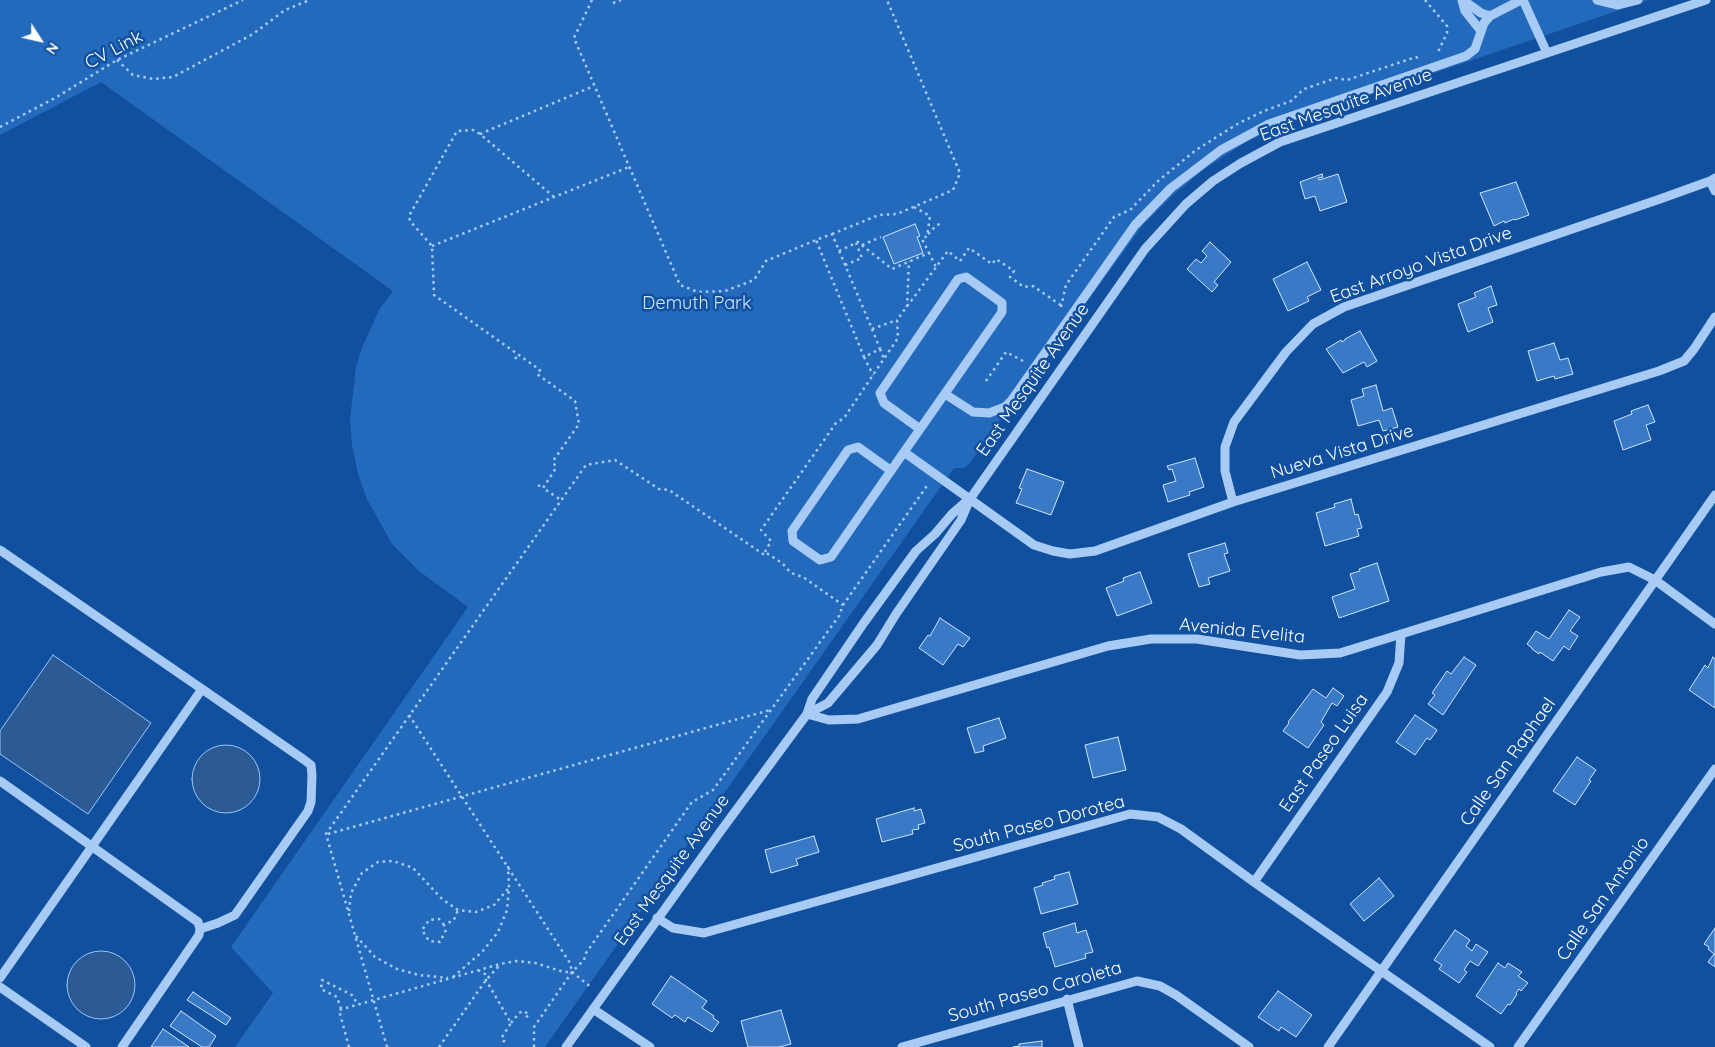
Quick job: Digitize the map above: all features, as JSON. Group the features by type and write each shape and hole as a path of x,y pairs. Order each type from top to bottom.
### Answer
{"street":[{"path":"1462,0 1490,16"},
{"path":"1462,0 1465,11 1481,31"},
{"path":"945,394 973,412 989,413 1005,407 1135,225 1171,188 1221,150 1269,124 1459,60 1475,49 1484,23 1490,16 1522,0 1547,53"},
{"path":"1597,0 1618,5 1638,0"},
{"name":"East Mesquite Avenue","path":"807,714 828,703 877,645 896,614 961,520 970,498 1145,249 1186,204 1213,181 1280,142 1706,0"},
{"path":"1712,179 1715,191"},
{"name":"East Arroyo Vista Drive","path":"1233,502 1225,471 1225,447 1234,422 1286,352 1313,324 1344,307 1651,202 1712,179"},
{"path":"890,470 858,448 848,450 792,531 793,541 820,560 831,557 1002,312 1002,303 966,277 958,279 880,393 884,403 920,428"},
{"name":"Nueva Vista Drive","path":"904,452 1034,545 1070,554 1095,551 1233,502 1672,366 1684,361 1715,317"},
{"name":"Calle San Raphael","path":"1328,1047 1715,495"},
{"name":"East Mesquite Avenue","path":"566,1047 657,918 807,714 812,699 862,624 916,551 970,498"},
{"path":"0,550 311,765 311,802 308,812 234,915 200,929"},
{"name":"Avenida Evelita","path":"807,714 828,720 858,719 1108,646 1151,639 1197,639 1300,655 1340,654 1601,572 1629,567 1655,580 1715,624"},
{"name":"East Paseo Luisa","path":"1254,882 1387,692 1398,663 1400,634"},
{"path":"0,978 202,689"},
{"name":"Calle San Antonio","path":"1518,1047 1715,769"},
{"path":"0,782 198,922 200,929 198,935 122,1047"},
{"name":"South Paseo Dorotea","path":"657,918 673,928 704,933 1130,814 1158,817 1181,829 1490,1047"},
{"name":"South Paseo Caroleta","path":"902,1047 1137,981 1160,986 1176,995 1249,1047"},
{"path":"0,987 86,1047"},
{"path":"1067,1000 1080,1047"},
{"path":"593,1009 650,1047"}],"path":[{"name":"CV Link","path":"0,127 55,98 116,60 242,0"},
{"path":"116,60 133,75 154,79 173,77 253,34 285,10 310,0"},
{"path":"592,0 574,38 680,285 698,292 725,291 754,280 766,261 879,215 897,214 953,190 960,173 887,0"},
{"path":"614,3 621,0"},
{"path":"480,134 594,86"},
{"path":"543,488 556,468 553,461 580,424 575,401 537,374 540,370 434,295 432,246 410,221 409,216 456,131 473,130 480,134 554,198"},
{"path":"432,246 629,167"},
{"path":"914,207 930,216 927,236"},
{"path":"936,267 922,238 939,225 937,220"},
{"path":"832,234 884,359"},
{"path":"862,245 881,236"},
{"path":"816,240 873,375"},
{"path":"839,251 858,242 892,269 929,253"},
{"path":"845,265 862,258 856,243"},
{"path":"907,307 909,261"},
{"path":"1056,314 1062,306"},
{"path":"872,329 897,320"},
{"path":"864,356 880,349"},
{"path":"986,381 1006,352 1023,362 1028,354"},
{"path":"515,359 518,354"},
{"path":"326,834 586,465 615,460 659,490 669,490 763,554 765,552 782,563 791,573 803,577 844,606"},
{"path":"534,1047 534,1027 572,972 584,960 586,953 692,802 713,790 838,616 929,483 923,479"},
{"path":"538,485 561,501"},
{"path":"326,834 771,710"},
{"path":"409,715 570,963 572,972"},
{"path":"326,834 387,1047"},
{"path":"349,912 351,893 362,873 378,862 393,861 413,868 442,899 458,910 476,912 494,905 509,888"},
{"path":"355,935 375,957 396,969 419,975 452,978 482,952 498,932 507,910 509,888 507,864"},
{"path":"444,925 454,920 458,910"},
{"path":"439,919 444,925 446,930 440,942 429,941 422,930 429,920 439,919"},
{"path":"341,1009 516,961 535,962 564,972 572,972 592,988"},
{"path":"439,1047 486,980 500,964"},
{"path":"478,970 485,974 486,980 511,1023"},
{"path":"349,1047 339,1010 341,1009 338,997 321,989 322,980 352,995 358,1004"},
{"path":"508,1039 503,1041 502,1036 519,1012 523,1011 528,1014 525,1019"}],"green space":[{"name":"Demuth Park","path":"0,0 1649,0 1287,123 1246,142 1206,168 1173,195 1143,225 969,464 964,468 954,468 545,1047 235,1047 273,993 231,947 468,607 419,571 392,544 367,499 358,474 352,445 350,419 356,367 362,348 379,310 393,291 101,82 0,135"}],"shaded area":[{"path":"53,655 151,723 88,814 0,754 0,731"},
{"path":"219,745 233,745 245,750 255,760 260,772 260,786 255,798 245,808 233,813 219,813 207,808 197,798 192,786 192,772 197,760 207,750"},
{"path":"94,951 108,951 120,956 130,966 135,978 135,992 130,1004 120,1014 108,1019 94,1019 82,1014 72,1004 67,992 67,978 72,966 82,956"}],"building":[{"path":"1322,174 1323,177 1318,178 1319,180 1338,174 1347,202 1320,211 1315,196 1305,199 1300,182"},
{"path":"1516,182 1529,215 1505,223 1504,221 1494,226 1480,193"},
{"path":"915,224 920,236 917,237 923,253 894,264 883,237"},
{"path":"1210,242 1231,262 1214,282 1218,285 1212,292 1187,269 1196,259 1201,263 1207,256 1202,251"},
{"path":"1307,262 1321,290 1307,297 1309,301 1288,311 1273,279"},
{"path":"1491,286 1497,305 1488,308 1493,322 1468,332 1458,304 1476,297 1474,293"},
{"path":"1360,331 1377,361 1367,367 1364,362 1343,373 1326,349"},
{"path":"1554,343 1560,360 1568,358 1573,374 1555,379 1554,376 1537,381 1528,351"},
{"path":"1376,385 1383,411 1392,408 1398,427 1383,431 1379,420 1358,426 1351,400 1364,396 1362,389"},
{"path":"1648,405 1655,422 1646,425 1651,440 1623,450 1614,421 1632,414 1631,411"},
{"path":"1195,458 1204,487 1189,492 1190,495 1168,502 1163,485 1176,481 1172,469 1169,470 1167,466"},
{"path":"1027,469 1064,482 1051,515 1016,503 1022,489 1019,488"},
{"path":"1351,499 1355,515 1358,514 1362,528 1357,529 1359,536 1325,546 1316,513 1335,507 1334,504"},
{"path":"1225,543 1228,553 1224,554 1230,571 1208,578 1210,584 1199,587 1188,554"},
{"path":"1377,563 1389,601 1339,618 1332,597 1355,589 1350,574"},
{"path":"1140,572 1152,603 1117,616 1106,588 1124,581 1123,578"},
{"path":"1569,610 1580,617 1570,631 1578,636 1569,650 1564,646 1553,661 1540,652 1539,654 1527,644 1536,631 1549,639"},
{"path":"940,618 970,638 963,647 958,644 943,665 919,648 928,635 930,636"},
{"path":"1464,657 1476,665 1443,715 1428,704 1435,695 1432,693 1447,671 1451,674"},
{"path":"1713,657 1715,659 1715,708 1689,690 1705,665 1708,668"},
{"path":"1333,688 1344,696 1337,706 1332,703 1321,722 1324,725 1308,748 1283,731 1313,689 1326,698"},
{"path":"1415,715 1437,730 1430,740 1427,738 1415,755 1396,742"},
{"path":"999,718 1006,738 983,746 984,751 975,753 967,728"},
{"path":"1118,737 1126,770 1093,778 1085,745"},
{"path":"1577,757 1596,770 1575,805 1553,791"},
{"path":"914,808 914,811 921,809 925,823 918,825 919,829 912,830 913,834 882,842 876,819"},
{"path":"814,836 819,852 796,859 798,865 771,873 765,850"},
{"path":"1069,872 1078,904 1041,914 1034,888 1055,879 1054,876"},
{"path":"1379,878 1394,896 1364,921 1350,904"},
{"path":"1075,923 1077,933 1086,930 1093,952 1085,954 1086,958 1055,967 1043,933"},
{"path":"1715,928 1715,967 1708,962 1714,954 1704,944"},
{"path":"1455,930 1470,940 1466,946 1472,951 1476,944 1488,952 1478,966 1470,961 1464,970 1467,972 1459,983 1439,969 1442,965 1434,960"},
{"path":"1498,963 1505,968 1508,963 1522,972 1518,976 1528,983 1521,991 1519,989 1510,1005 1508,1004 1501,1014 1476,996"},
{"path":"671,976 707,1001 702,1008 719,1022 712,1032 688,1017 685,1022 675,1015 672,1018 652,1004"},
{"path":"1278,991 1312,1015 1296,1037 1281,1027 1279,1031 1258,1017"},
{"path":"193,992 231,1018 226,1025 187,1000"},
{"path":"781,1010 791,1044 779,1047 748,1047 741,1021"},
{"path":"181,1011 216,1036 209,1047 202,1047 170,1026"},
{"path":"163,1029 189,1047 151,1047"},
{"path":"1042,1041 1042,1047 1013,1047 1019,1046 1019,1044"}]}
